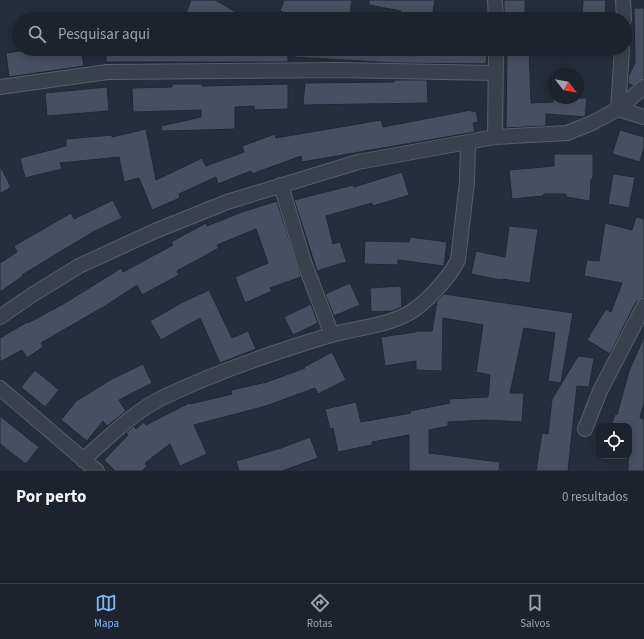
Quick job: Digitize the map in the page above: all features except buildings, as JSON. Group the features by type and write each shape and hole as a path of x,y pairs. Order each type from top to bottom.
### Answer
{"street":[{"path":"495,0 496,12"},
{"path":"623,0 624,12"},
{"path":"495,138 496,56"},
{"path":"618,108 622,56"},
{"path":"0,87 107,72 337,70 496,73"},
{"path":"0,317 79,266 117,247 227,202 358,162 468,144 495,138 567,133 592,124 618,108 644,87"},
{"path":"618,108 644,117"},
{"path":"83,460 127,422 164,397 255,359 332,335 380,324 410,312 453,271 458,260 467,182 468,144"},
{"path":"281,185 304,262 332,335"},
{"path":"585,429 603,384 644,306"},
{"path":"0,388 97,471"}]}
